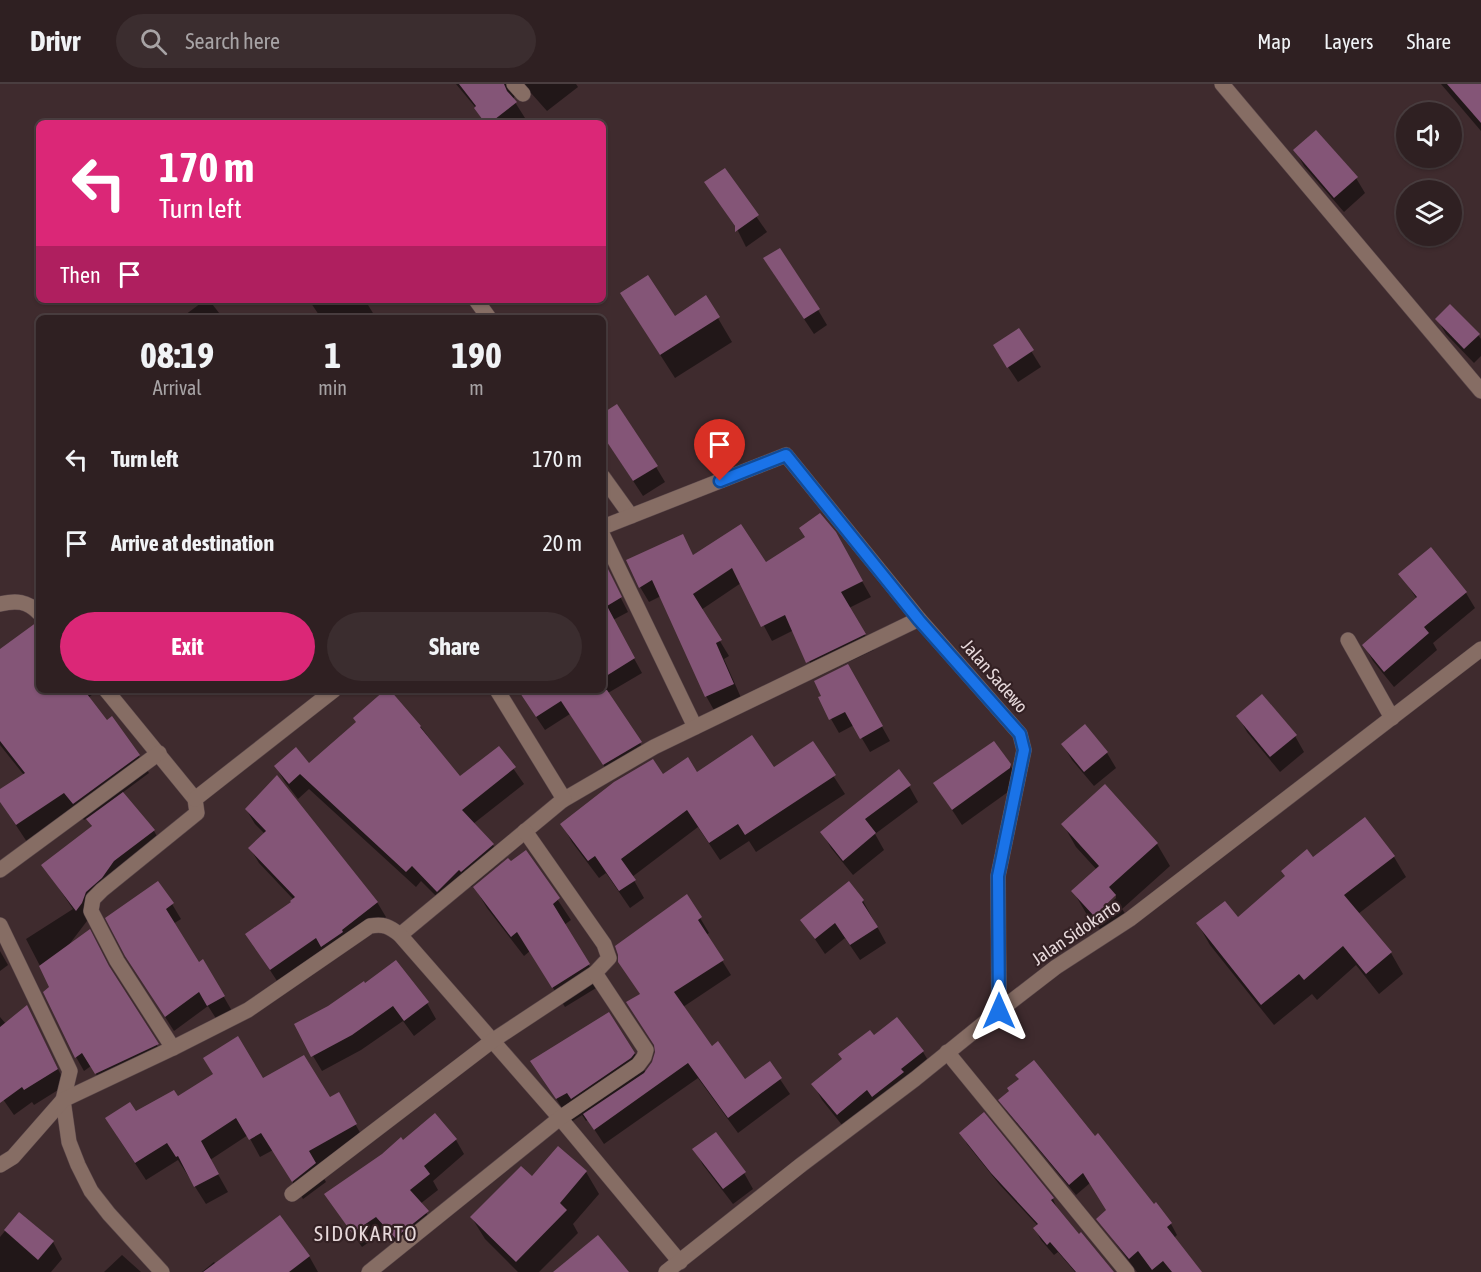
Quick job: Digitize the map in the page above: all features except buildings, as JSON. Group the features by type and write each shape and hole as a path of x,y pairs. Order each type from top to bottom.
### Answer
{"street":[{"path":"1222,84 1481,391"},
{"name":"Jalan Sadewo","path":"631,516 786,455 919,620 1020,734 1024,750 998,876 999,1011"},
{"path":"606,481 631,516 606,526"},
{"path":"606,542 695,727"},
{"path":"0,604 18,601 36,610"},
{"path":"400,935 563,800 654,747 919,620"},
{"path":"1348,640 1392,718"},
{"name":"Jalan Sidokarto","path":"666,1272 1056,967 1130,919 1481,649"},
{"path":"109,693 195,799 197,813 102,890 93,899 91,911 117,961 173,1048"},
{"path":"195,799 330,693"},
{"path":"499,693 563,800"},
{"path":"0,870 159,753"},
{"path":"292,1194 492,1041 595,973 609,958 604,944 525,831"},
{"path":"0,1165 13,1157 63,1100 248,1010 370,926 380,924 390,926 400,935 560,1118 680,1262"},
{"path":"0,925 70,1071 63,1100 69,1142 91,1191 162,1272"},
{"path":"369,1272 560,1118 638,1065 646,1050 595,973"},
{"path":"947,1052 1127,1272"}],"district":[{"name":"SIDOKARTO","path":"366,1233"}],"route":[{"path":"720,481 786,455 919,620 1020,734 1024,750 998,876 999,1011"}]}
